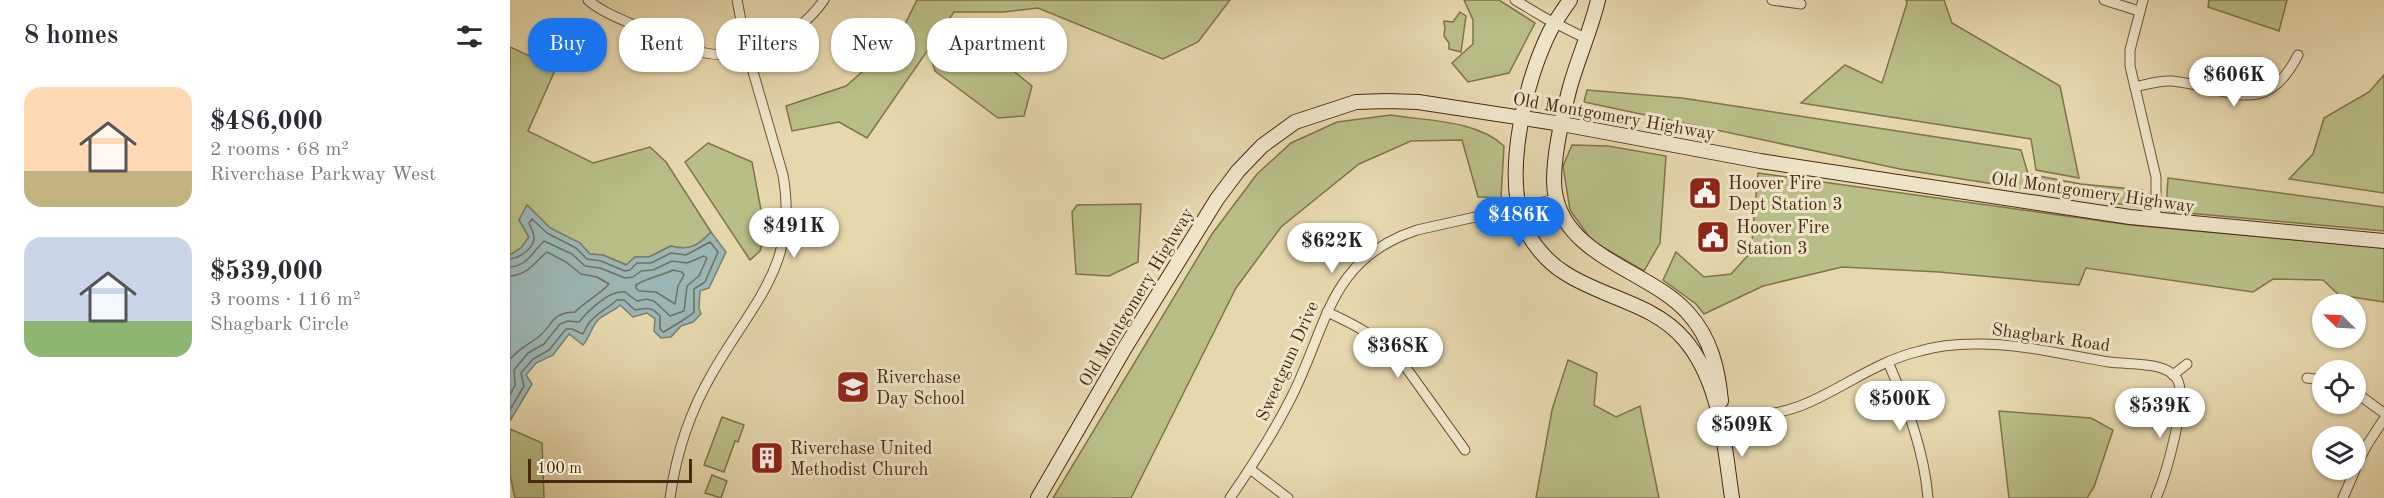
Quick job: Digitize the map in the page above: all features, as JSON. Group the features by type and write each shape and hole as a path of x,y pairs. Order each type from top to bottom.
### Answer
{"street":[{"path":"588,0 603,11 692,50 716,54"},
{"path":"737,0 741,18"},
{"path":"809,18 824,0"},
{"path":"1515,0 1587,39"},
{"path":"1570,0 1555,23 1536,64 1522,118 1516,167 1523,224 1529,236 1558,269 1587,285 1643,309 1666,323 1696,355 1707,376 1721,421 1732,498"},
{"path":"1598,0 1570,87 1562,124 1554,182 1556,199 1563,216 1584,243 1670,296 1696,323 1715,360 1722,408 1721,421"},
{"path":"1772,0 1801,3"},
{"path":"2104,0 2139,11"},
{"path":"2143,0 2130,50 2130,66 2157,177 2156,221"},
{"path":"2135,87 2169,81 2223,93 2261,92 2281,82 2298,55"},
{"path":"670,498 675,471 692,413 713,371 770,280 785,238 787,209 783,175 753,72"},
{"name":"Old Montgomery Highway","path":"1038,498 1126,346 1217,199 1238,171 1262,146 1295,122 1356,102 1387,100 1418,102 1562,124 1760,161 2156,221 2384,240"},
{"name":"Sweetgum Drive","path":"1230,498 1270,438 1293,395 1336,293 1367,255 1394,238 1462,219 1556,199"},
{"path":"1327,312 1363,329 1390,349 1402,362 1465,450"},
{"name":"Shagbark Road","path":"1721,421 1764,415 1805,404 1869,369 1923,350 1974,344 1998,345 2111,362 2157,366 2173,375"},
{"path":"1888,362 1912,422 1928,498"},
{"path":"2156,498 2168,467 2176,420 2179,386 2173,375 2187,364"},
{"path":"2307,378 2312,379"},
{"path":"2366,400 2384,413"},
{"path":"2366,450 2384,419"},
{"path":"1251,469 1288,498"},
{"path":"2343,498 2350,480"}],"green space":[{"path":"917,0 1230,0 1198,42 1163,59 1038,8 1004,12 954,12 950,18 927,18 927,51 915,68 915,18 908,18"},
{"path":"1464,0 1499,0 1535,23 1509,73 1468,82 1452,63 1473,44 1473,20"},
{"path":"1906,0 1944,0 1952,23 2060,86 2079,178 2036,170 2031,139 1801,103 1845,65 1882,83"},
{"path":"2209,0 2287,0 2279,31 2208,7"},
{"path":"1460,12 1466,16 1461,52 1449,49 1449,43 1444,36 1444,21 1453,22"},
{"path":"510,47 528,55 528,72 554,72 528,131 593,163 650,147 666,162 711,232 693,246 683,248 670,246 649,257 635,257 627,265 603,255 590,254 580,243 550,228 527,205 519,220 529,237 521,248 510,255"},
{"path":"862,72 913,72 867,138 839,122 792,131 786,106 846,86"},
{"path":"936,72 1015,72 1032,86 1024,116 998,118"},
{"path":"2384,75 2384,193 2289,179 2313,154 2324,118 2369,92"},
{"path":"1587,90 1682,98 2021,150 2028,174 2081,184 2142,190 2138,207 1900,169 1584,102"},
{"path":"1391,115 1466,126 1493,137 1504,146 1501,198 1478,197 1462,140 1411,141 1359,164 1281,227 1236,288 1131,498 1053,498 1212,234 1257,174 1291,143 1337,122"},
{"path":"708,143 752,162 765,231 760,251 750,260 685,162"},
{"path":"1572,145 1608,146 1666,156 1660,243 1644,271 1592,241 1570,210 1563,166"},
{"path":"1758,173 2131,225 2384,248 2384,302 2366,299 2366,294 2338,294 2323,280 2273,279 2253,292 2086,268 2079,285 1939,272 1842,267 1763,286 1704,314 1696,304 1663,280 1676,252 1704,277 1731,274 1751,252"},
{"path":"2168,178 2384,207 2384,231 2166,211"},
{"path":"1141,204 1138,262 1109,276 1076,274 1072,212 1077,205"},
{"path":"1568,360 1597,373 1594,405 1616,417 1640,406 1659,498 1536,498 1552,410"},
{"path":"1999,411 2091,418 2113,430 2094,487 2087,498 2009,498"},
{"path":"722,417 744,425 738,442 735,441 724,472 704,465"},
{"path":"510,429 542,443 544,498 515,498 510,475"},
{"path":"712,475 727,481 721,498 705,493"}],"water":[{"path":"527,205 550,228 580,243 590,254 603,255 626,265 635,257 649,257 671,246 683,248 693,246 711,232 726,252 709,288 700,291 701,314 693,322 681,326 671,337 661,338 654,331 655,319 647,313 633,317 620,305 599,319 583,345 569,334 553,355 536,363 526,375 532,384 510,421 510,255 521,248 529,237 519,220"}],"place":[{"name":"Hoover Fire Dept Station 3","path":"1705,193"},
{"name":"Hoover Fire Station 3","path":"1713,237"},
{"name":"Riverchase Day School","path":"853,387"},
{"name":"Riverchase United Methodist Church","path":"767,458"}]}
